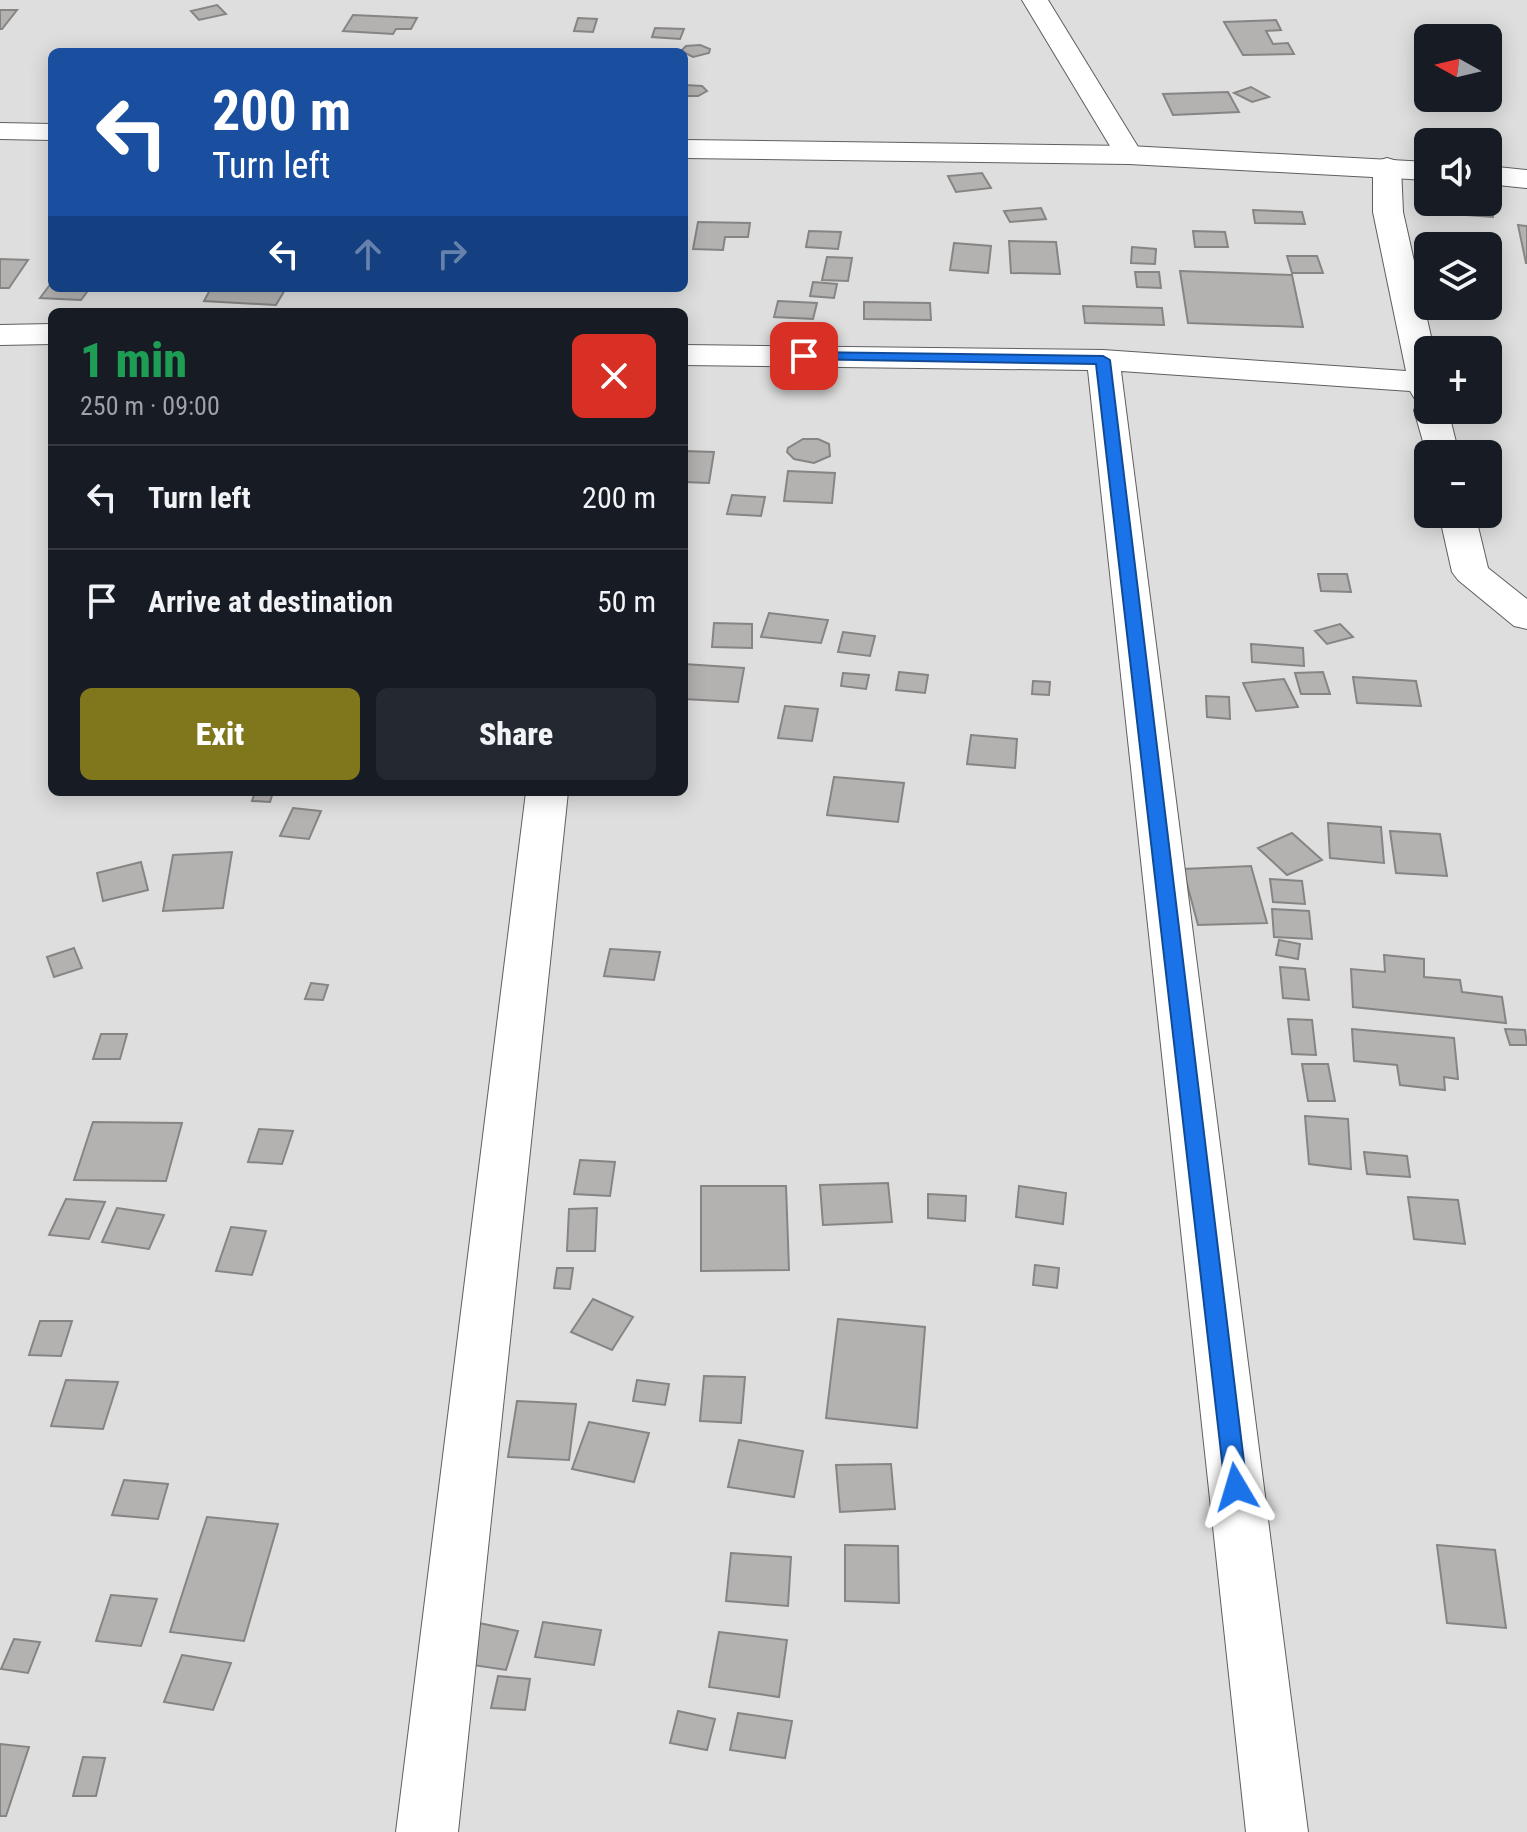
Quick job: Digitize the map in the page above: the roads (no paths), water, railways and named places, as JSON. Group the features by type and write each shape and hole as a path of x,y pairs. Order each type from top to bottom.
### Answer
{"street":[{"path":"1035,0 1129,155"},
{"path":"0,131 48,132"},
{"path":"688,149 1129,155 1414,170"},
{"path":"1387,167 1388,212 1415,336"},
{"path":"1502,176 1527,179"},
{"path":"0,335 48,334"},
{"path":"688,355 1103,360 1414,394"},
{"path":"1103,360 1277,1832"},
{"path":"1460,528 1471,572 1527,618"},
{"path":"427,1832 547,796"}]}
